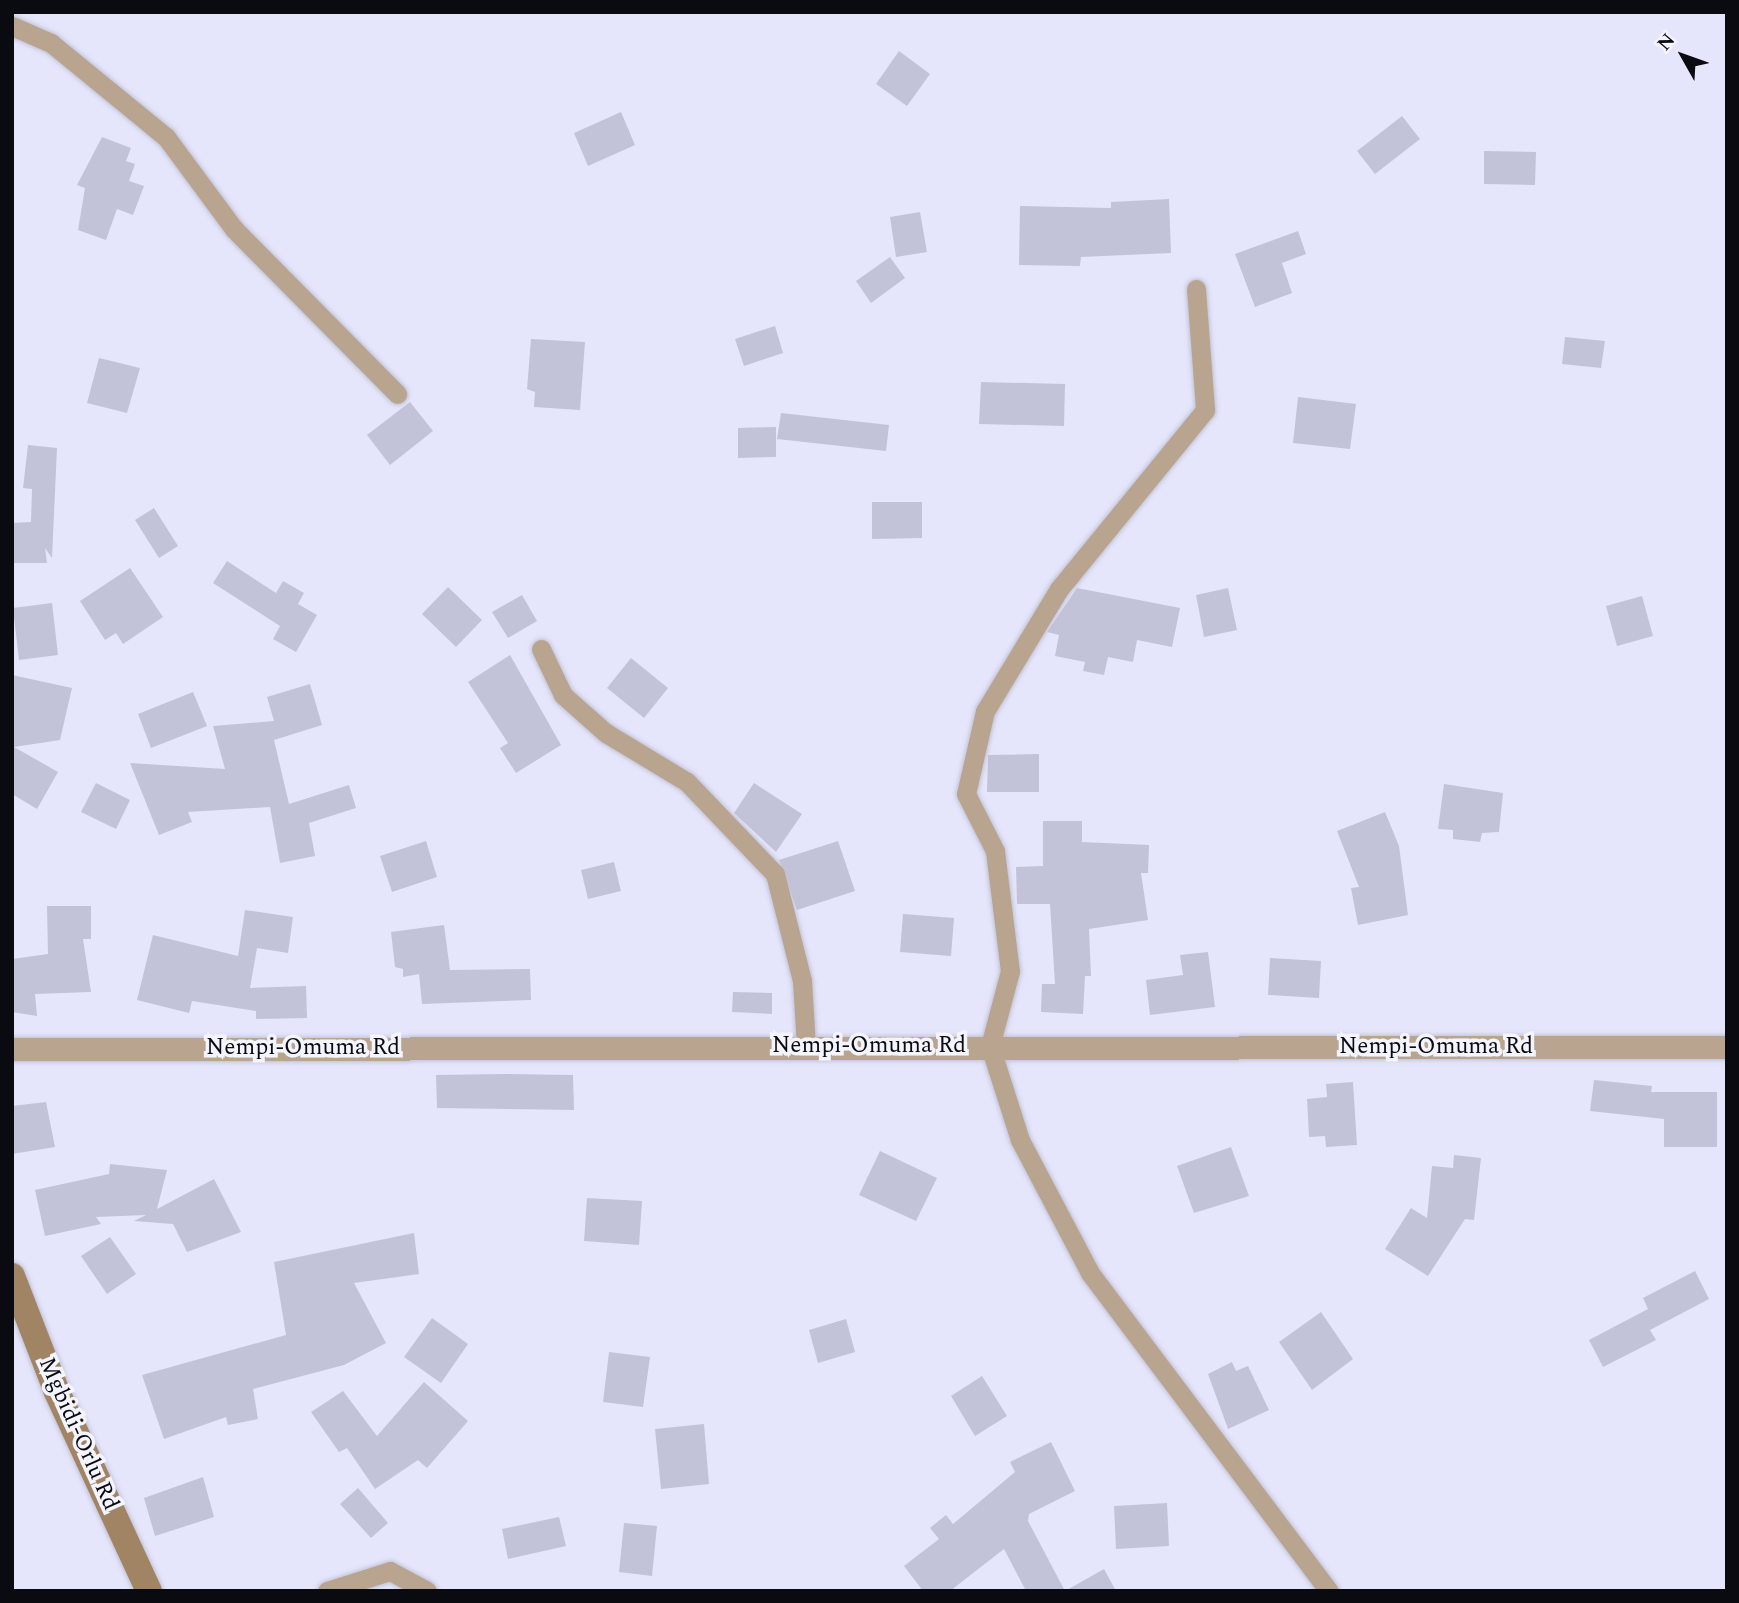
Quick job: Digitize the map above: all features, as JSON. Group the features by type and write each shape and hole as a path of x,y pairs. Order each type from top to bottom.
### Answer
{"main road":[{"name":"Mgbidi-Orlu Rd","path":"12,1276 57,1392 149,1591"}],"street":[{"path":"12,26 51,43 166,137 234,229 397,394"},
{"path":"1196,289 1205,410 1059,589 985,711 966,794 995,851 1010,971 989,1046 1020,1140 1090,1273 1183,1390 1280,1533 1329,1591"},
{"path":"541,649 563,695 606,733 687,782 775,874 802,981 806,1046"},
{"name":"Nempi-Omuma Rd","path":"12,1049 1727,1047"},
{"path":"327,1591 390,1571 427,1591"}],"building":[{"path":"899,51 930,74 907,106 876,84"},
{"path":"621,112 635,145 588,166 574,133"},
{"path":"1402,116 1420,139 1375,174 1357,151"},
{"path":"102,137 131,148 126,161 135,164 129,181 144,186 133,215 117,209 106,240 78,230 85,188 77,185"},
{"path":"1484,151 1536,152 1535,185 1484,184"},
{"path":"1169,199 1171,253 1081,257 1080,266 1019,265 1020,206 1111,208 1111,202"},
{"path":"920,212 927,252 896,257 890,217"},
{"path":"1298,231 1306,254 1282,263 1292,293 1255,307 1235,254"},
{"path":"890,257 905,278 871,303 856,281"},
{"path":"775,326 783,353 744,366 735,339"},
{"path":"1565,337 1605,341 1601,368 1562,364"},
{"path":"531,339 585,342 580,410 534,407 535,392 527,389"},
{"path":"99,358 140,368 127,413 87,403"},
{"path":"981,382 1065,384 1064,426 979,424"},
{"path":"1298,397 1356,404 1350,449 1293,443"},
{"path":"410,402 433,431 390,465 367,435"},
{"path":"781,413 889,425 886,451 777,439"},
{"path":"776,427 776,457 738,458 738,428"},
{"path":"28,445 57,448 52,558 45,548 47,563 12,563 12,523 31,522 32,489 23,488"},
{"path":"872,502 922,502 922,538 872,539"},
{"path":"154,508 178,546 159,558 135,520"},
{"path":"227,561 276,593 283,581 304,593 298,604 317,615 296,652 273,639 280,626 213,583"},
{"path":"130,568 163,617 123,644 116,633 105,640 80,601"},
{"path":"448,587 482,620 456,647 422,614"},
{"path":"1077,588 1180,608 1172,647 1137,640 1133,662 1108,657 1104,675 1083,671 1085,662 1055,656 1059,635 1047,632"},
{"path":"1228,588 1237,630 1204,637 1196,595"},
{"path":"522,595 537,621 508,638 492,612"},
{"path":"1642,596 1653,636 1617,646 1606,606"},
{"path":"52,603 58,655 19,660 13,608"},
{"path":"510,655 561,745 516,773 500,748 508,743 468,682"},
{"path":"631,658 668,688 644,718 607,688"},
{"path":"12,675 72,688 60,740 14,747 58,772 37,809 12,794"},
{"path":"310,684 322,725 274,740 289,804 349,785 356,808 309,823 315,856 280,863 270,807 188,812 192,822 159,835 130,763 225,769 213,726 274,721 267,697"},
{"path":"193,692 207,726 151,748 138,714"},
{"path":"1039,754 1039,792 987,792 988,755"},
{"path":"96,783 130,800 116,829 81,812"},
{"path":"754,783 802,814 776,852 734,813"},
{"path":"1444,784 1503,793 1499,832 1482,833 1480,842 1453,839 1453,830 1438,829"},
{"path":"1385,812 1399,846 1408,915 1358,925 1351,888 1359,887 1337,831"},
{"path":"1043,821 1082,821 1082,842 1149,845 1148,873 1141,873 1148,920 1089,929 1091,976 1085,976 1083,1014 1041,1012 1042,984 1055,984 1050,904 1017,904 1016,867 1043,866"},
{"path":"426,841 437,877 392,892 380,856"},
{"path":"838,841 855,891 797,910 779,860"},
{"path":"614,862 621,891 588,899 581,870"},
{"path":"47,906 91,906 91,939 83,939 91,992 35,994 37,1016 12,1012 12,959 48,954"},
{"path":"245,910 293,917 288,953 257,948 250,988 306,986 307,1018 256,1019 256,1011 192,1001 189,1013 137,1000 153,935 238,956"},
{"path":"903,914 954,918 951,956 900,952"},
{"path":"444,925 450,970 530,969 531,1000 422,1004 419,974 403,977 403,969 395,967 391,932"},
{"path":"1208,952 1215,1007 1150,1015 1146,980 1183,975 1180,955"},
{"path":"1270,958 1321,961 1319,998 1268,995"},
{"path":"733,992 772,993 772,1014 732,1012"},
{"path":"436,1075 573,1075 574,1110 437,1108"},
{"path":"1594,1080 1652,1086 1651,1092 1717,1092 1717,1147 1664,1147 1664,1119 1590,1111"},
{"path":"1353,1082 1357,1145 1326,1147 1325,1136 1309,1137 1307,1099 1327,1097 1326,1084"},
{"path":"46,1102 55,1147 12,1154 12,1106"},
{"path":"1231,1147 1249,1196 1194,1213 1177,1166"},
{"path":"880,1151 937,1178 916,1221 859,1195"},
{"path":"1454,1155 1481,1158 1474,1220 1465,1219 1428,1276 1385,1249 1411,1208 1427,1218 1432,1166 1453,1168"},
{"path":"110,1164 167,1170 157,1209 214,1179 241,1232 187,1252 173,1224 134,1221 146,1215 96,1217 101,1224 45,1236 35,1190 109,1174"},
{"path":"587,1198 642,1201 639,1245 584,1241"},
{"path":"414,1233 419,1274 354,1283 386,1343 344,1365 253,1389 258,1419 228,1425 226,1417 164,1439 142,1375 286,1335 274,1262"},
{"path":"110,1237 136,1274 107,1294 81,1256"},
{"path":"1695,1271 1709,1299 1650,1330 1656,1340 1603,1367 1589,1340 1648,1309 1643,1298"},
{"path":"1321,1312 1353,1359 1312,1390 1279,1342"},
{"path":"432,1318 468,1344 441,1383 404,1357"},
{"path":"846,1319 855,1352 818,1363 809,1330"},
{"path":"609,1352 650,1357 643,1407 603,1402"},
{"path":"1232,1362 1236,1371 1248,1366 1269,1410 1228,1429 1208,1374"},
{"path":"982,1376 1007,1416 975,1436 951,1396"},
{"path":"424,1382 468,1421 427,1468 418,1460 375,1489 347,1448 339,1452 311,1412 343,1391 377,1436"},
{"path":"704,1424 709,1484 661,1489 655,1429"},
{"path":"1051,1442 1075,1491 1029,1514 1028,1521 1065,1591 1026,1591 1004,1549 950,1591 923,1591 904,1566 939,1539 930,1528 946,1515 953,1524 1015,1472 1010,1462"},
{"path":"203,1477 214,1517 155,1536 144,1498"},
{"path":"358,1488 388,1523 371,1538 340,1504"},
{"path":"1167,1503 1169,1546 1116,1549 1114,1506"},
{"path":"559,1517 566,1546 508,1559 502,1529"},
{"path":"624,1523 657,1526 652,1576 619,1572"},
{"path":"1104,1569 1116,1591 1065,1591"}]}
